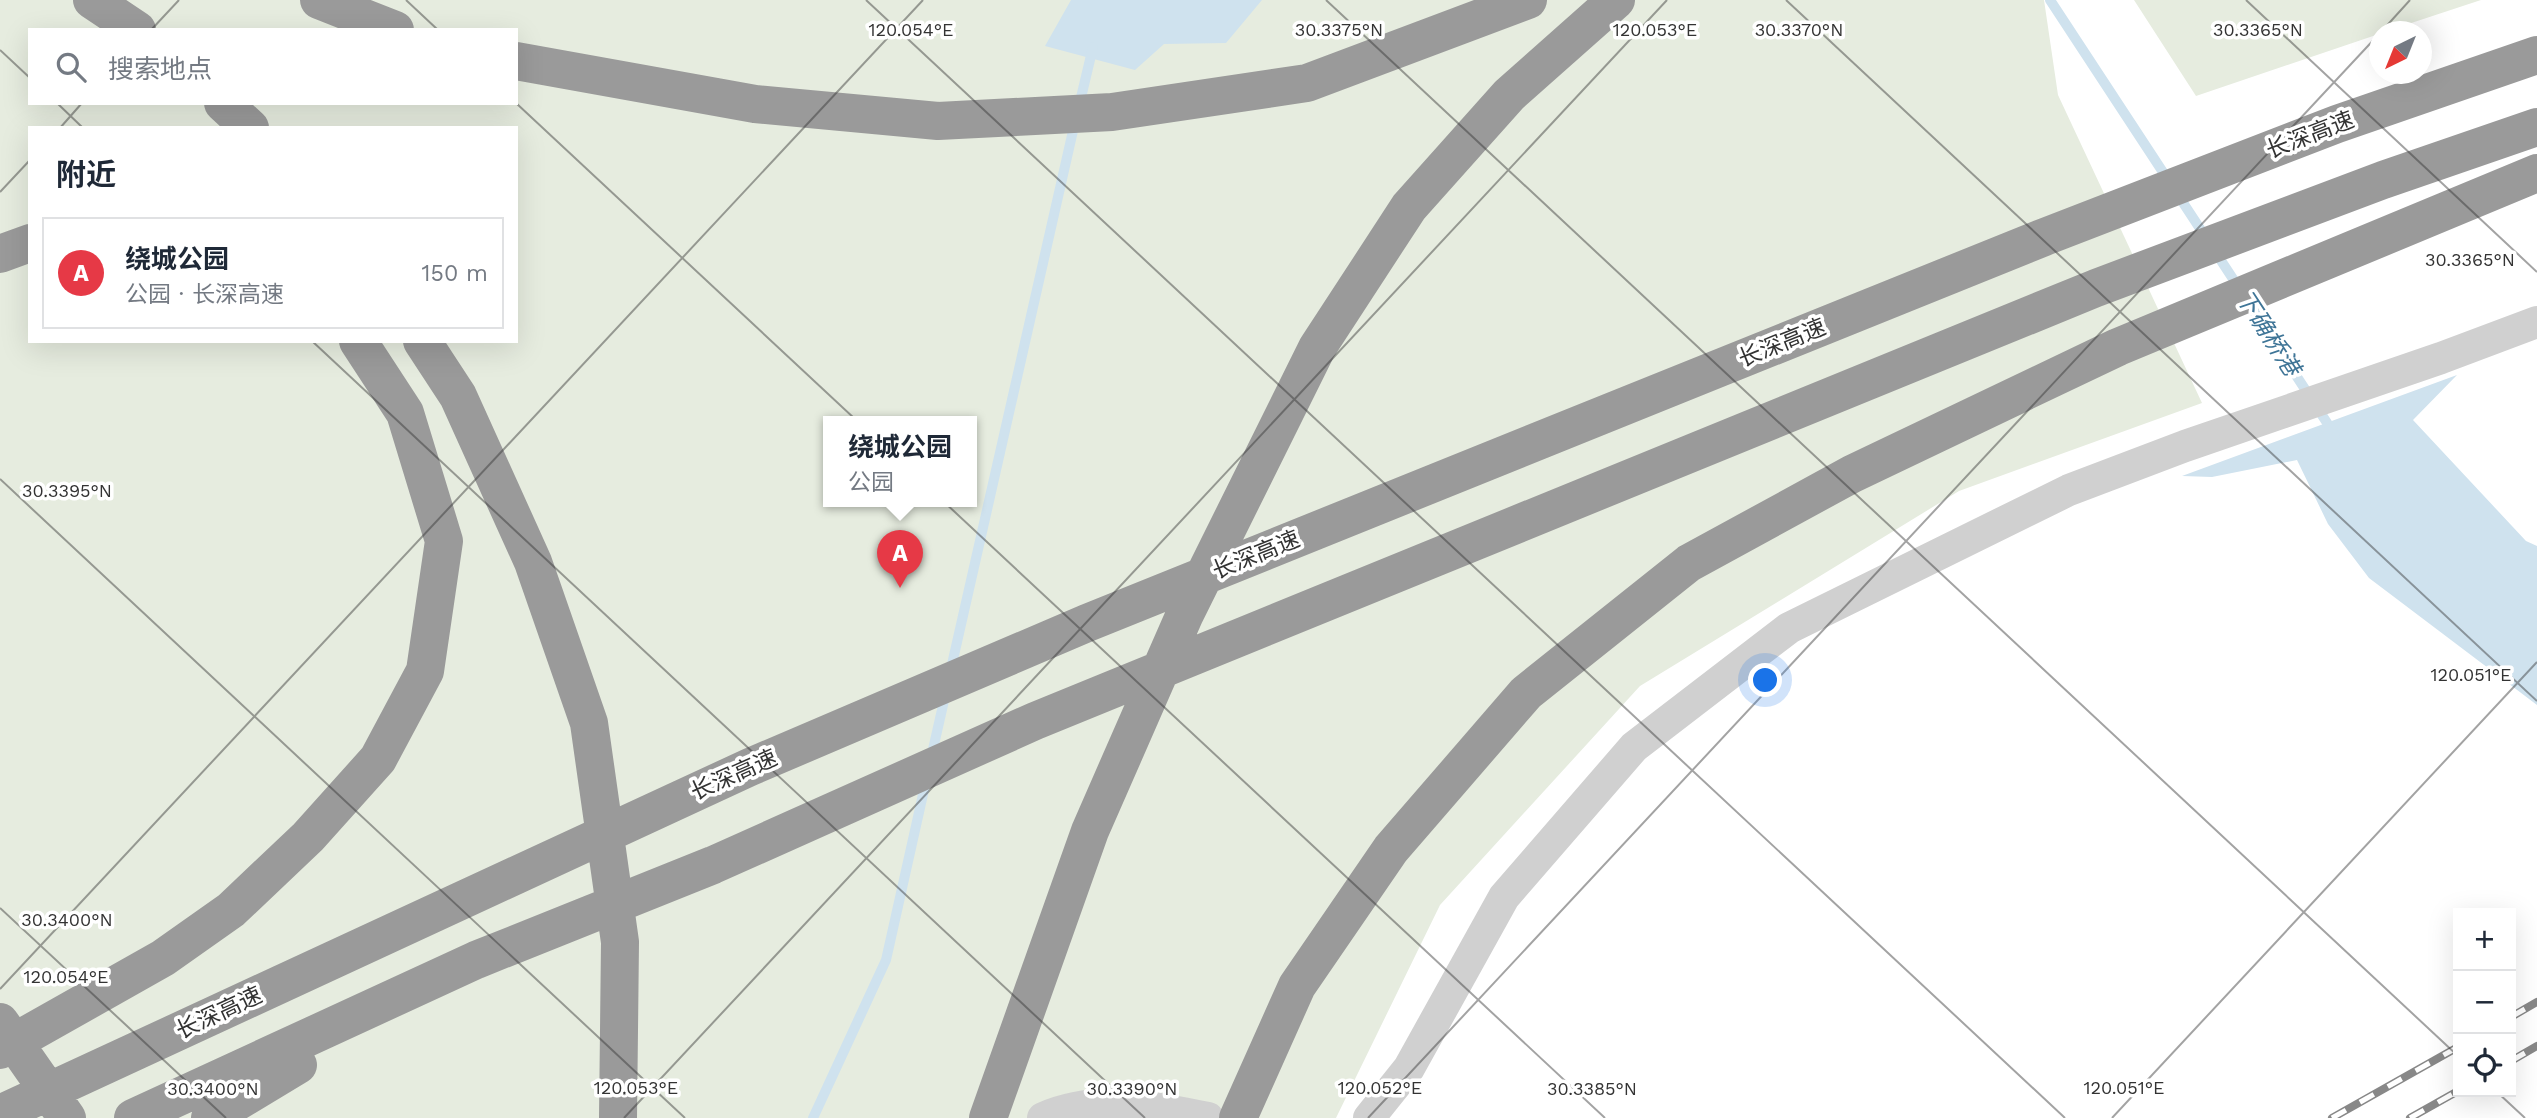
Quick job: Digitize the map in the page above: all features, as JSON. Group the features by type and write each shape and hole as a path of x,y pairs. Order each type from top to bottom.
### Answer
{"highway":[{"path":"92,0 134,28"},
{"path":"319,0 390,28"},
{"path":"518,61 755,104 938,121 1112,112 1307,83 1528,0"},
{"path":"988,1118 1090,831 1185,614 1317,348 1409,207 1509,95 1616,0"},
{"name":"长深高速","path":"0,1114 750,767 1087,623 2047,236 2337,124 2537,55"},
{"path":"225,105 248,126"},
{"path":"132,1118 476,960 713,865 1035,722 2096,288 2383,180 2537,127"},
{"path":"1238,1118 1297,986 1391,849 1526,693 1689,563 1853,474 2105,353 2537,173"},
{"path":"0,254 28,244"},
{"path":"0,1050 163,958 231,910 308,837 378,760 425,671 444,541 405,413 359,343"},
{"path":"423,343 458,396 533,562 589,723 620,942 618,1118"},
{"path":"210,1118 476,960"},
{"path":"0,1021 67,1118"}],"street":[{"path":"1369,1118 1409,1068 1504,897 1634,747 1789,628 2069,490 2185,446 2537,322"},
{"path":"1043,1118 1063,1109 1130,1103 1208,1118"}],"shaded area":[{"path":"0,0 2044,0 2058,95 2202,403 1959,491 1640,686 1440,905 1336,1118 0,1118"},
{"path":"2134,0 2481,0 2417,21 2369,21 2369,37 2196,96"}],"water":[{"path":"1071,0 1262,0 1226,43 1164,44 1135,70 1045,46"},
{"path":"2457,375 2413,420 2526,541 2537,546 2537,705 2369,578 2328,524 2297,460 2212,477 2182,476"}],"waterway":[{"name":"下确桥港","path":"2050,0 2239,288"},
{"path":"1079,106 1093,47"},
{"path":"950,673 1075,122"},
{"name":"下确桥港","path":"2248,302 2335,435"},
{"path":"931,758 946,692"},
{"path":"813,1118 886,960 926,781"}],"railway":[{"path":"2516,1014 2537,1002"},
{"path":"2516,1058 2537,1046"},
{"path":"2332,1118 2453,1050"},
{"path":"2410,1118 2453,1094"}],"place":[{"name":"绕城公园","path":"900,588"}]}
